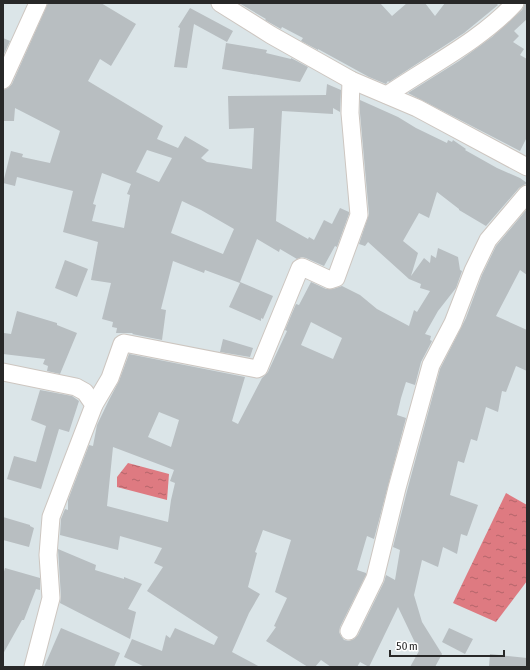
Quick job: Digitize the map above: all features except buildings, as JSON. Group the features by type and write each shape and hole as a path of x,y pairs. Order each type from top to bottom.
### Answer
{"street":[{"path":"3,80 38,3"},
{"path":"387,95 464,46 507,12 515,3"},
{"path":"230,6 271,35 351,80 417,108 527,167"},
{"path":"33,667 51,598 48,555 51,517 94,405 110,378 122,344 124,343 257,369 259,368 300,268 302,267 330,280 336,278 360,215 350,113 351,80"},
{"path":"348,631 375,578 397,488 431,365 453,323 488,240 527,194"},
{"path":"3,372 76,387 85,392 94,405"}],"water":[{"path":"128,463 169,474 167,500 117,487 117,477"},
{"path":"506,493 527,505 527,581 496,622 453,603"}]}
